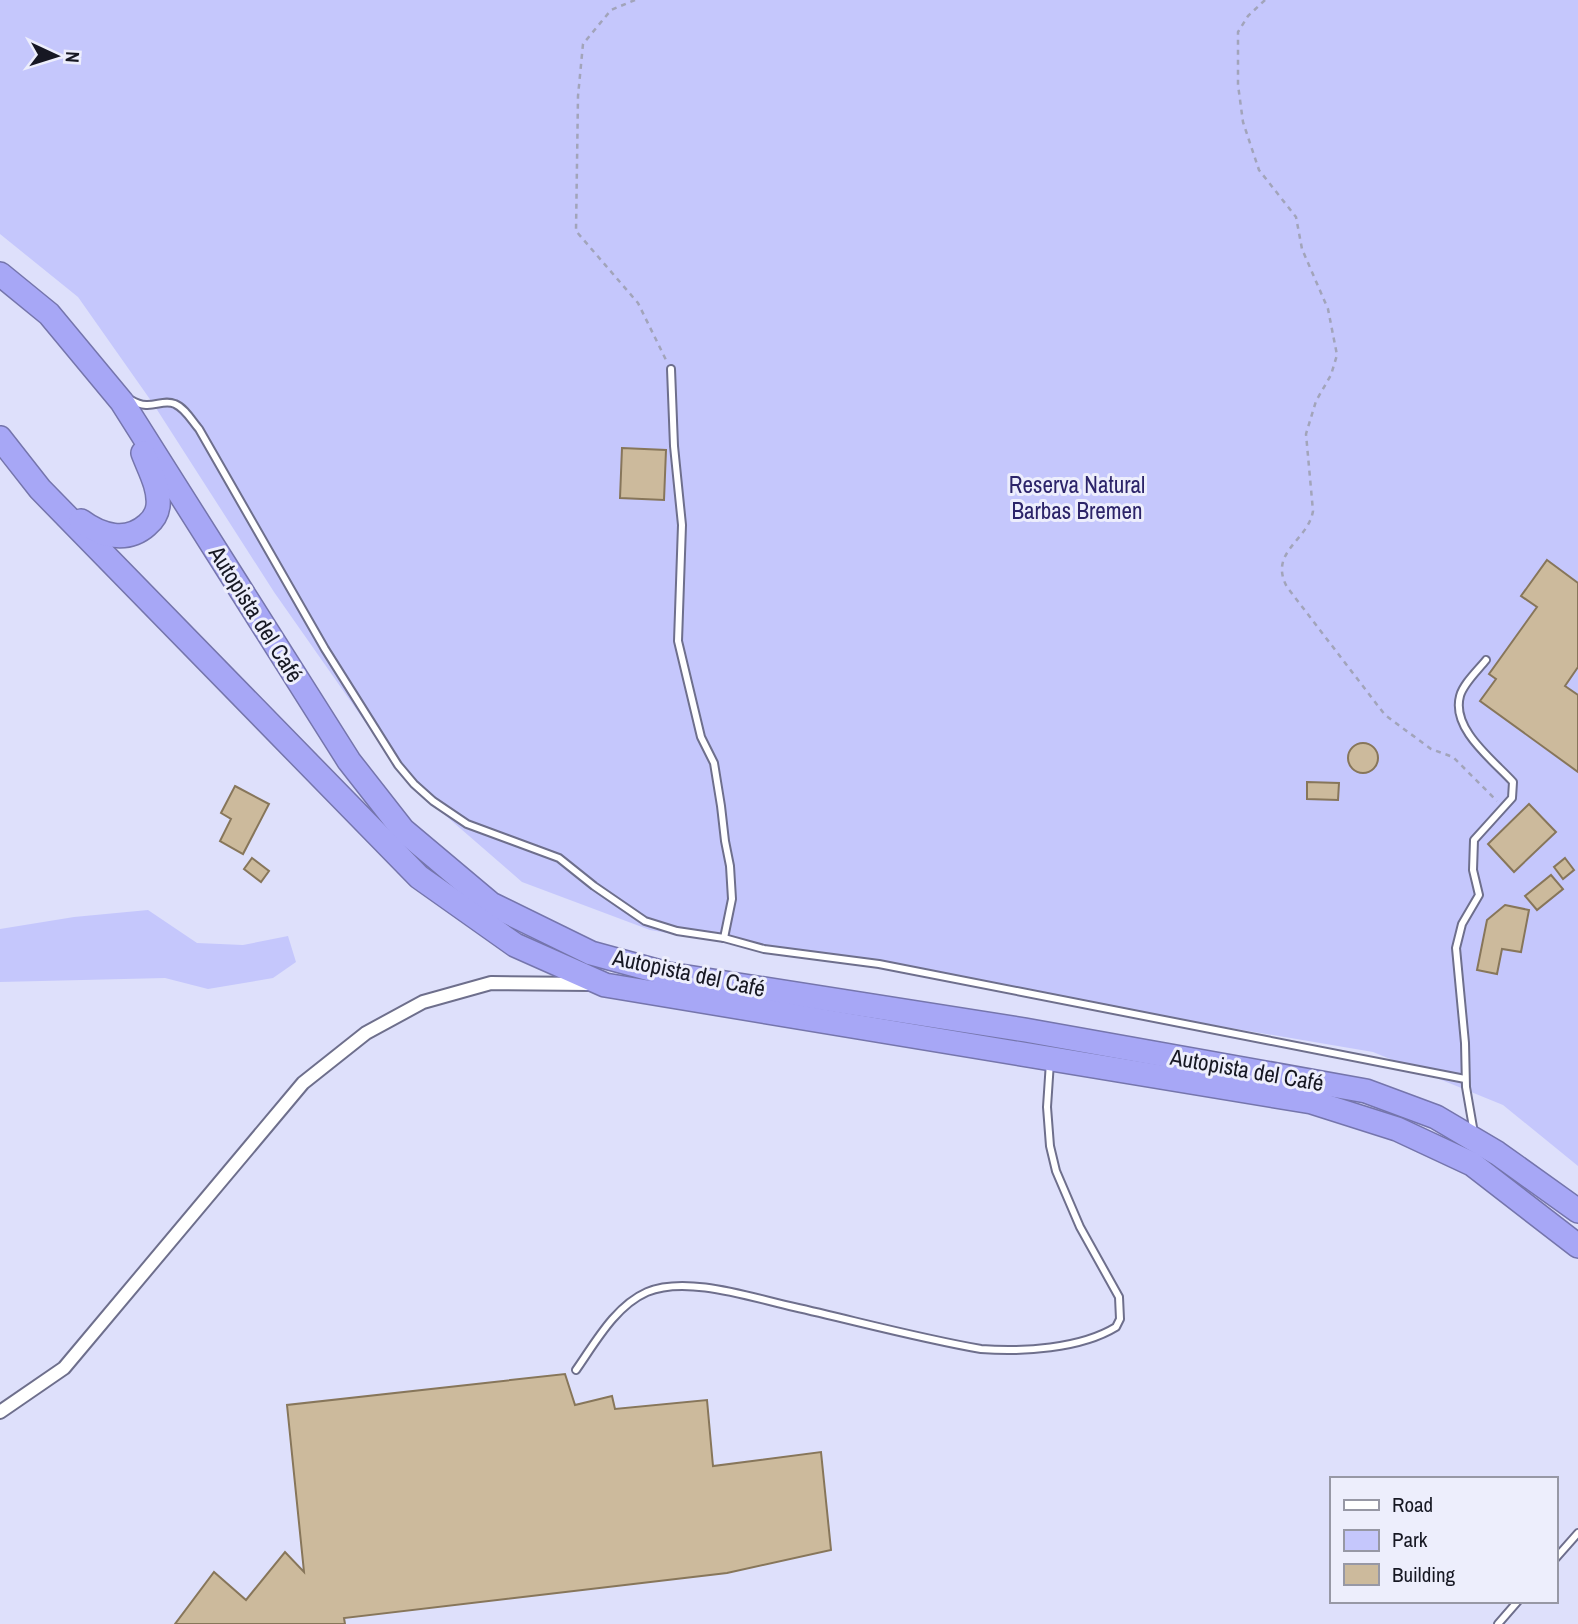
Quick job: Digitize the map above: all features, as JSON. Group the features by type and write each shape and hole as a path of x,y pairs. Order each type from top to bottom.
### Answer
{"highway":[{"name":"Autopista del Café","path":"0,274 49,314 116,394 349,761 403,830 491,904 591,953 668,974 1026,1030 1366,1091 1436,1117 1497,1153 1578,1211"},
{"path":"0,283 49,314"},
{"path":"40,489 103,534 127,536 138,532 152,521 158,507 156,487 116,394"},
{"name":"Autopista del Café","path":"0,438 40,489 419,877 514,945 605,985 1312,1102 1397,1129 1472,1164 1578,1246"}],"street":[{"path":"0,1412 64,1368 303,1083 366,1033 423,1002 491,983 605,985"}],"lane":[{"path":"671,369 674,446 682,525 678,641 701,737 714,764 722,806 732,899 723,938"},
{"path":"116,394 152,407 165,402 176,404 193,421 325,649 398,765 414,784 433,801 467,824 559,858 645,921 677,931 723,938 764,949 879,964 1465,1079"},
{"path":"1475,1140 1465,1079 1465,1043 1456,948 1462,924 1479,895 1473,870 1474,840 1513,798 1513,782 1470,735 1458,712 1460,693 1486,660"},
{"path":"576,1370 617,1315 646,1293 663,1287 679,1286 732,1293 981,1349 1008,1351 1069,1344 1116,1327 1120,1319 1119,1297 1080,1227 1056,1171 1050,1146 1047,1107 1050,1059"},
{"path":"1557,1557 1578,1533"},
{"path":"1498,1624 1516,1603"}],"path":[{"path":"635,0 611,10 583,44 578,96 576,231 638,303 671,369"},
{"path":"1265,0 1248,16 1238,32 1238,85 1243,122 1259,170 1296,217 1302,249 1328,309 1337,355 1331,375 1316,401 1306,434 1313,511 1311,521 1287,552 1281,577 1385,715 1431,749 1453,757 1504,809"}],"green space":[{"name":"Reserva Natural Barbas Bremen","path":"0,0 1578,0 1578,1166 1503,1105 1373,1052 650,930 522,882 408,783 274,592 154,405 78,297 0,234"},
{"path":"148,910 197,943 243,945 288,936 296,962 273,978 208,989 165,978 0,982 0,929 74,917"}],"building":[{"path":"622,448 666,450 664,500 620,498"},
{"path":"1547,560 1578,583 1578,667 1565,686 1578,695 1578,772 1480,701 1496,679 1489,674 1537,607 1521,596"},
{"path":"1363,743 1374,747 1378,758 1374,769 1363,773 1352,769 1348,758 1352,747"},
{"path":"1307,782 1339,783 1338,800 1307,799"},
{"path":"235,786 269,804 243,854 220,841 231,819 221,813"},
{"path":"1529,804 1556,832 1514,872 1488,844"},
{"path":"252,858 269,871 261,882 244,869"},
{"path":"1565,858 1574,870 1563,879 1554,867"},
{"path":"1551,875 1563,889 1537,910 1525,896"},
{"path":"1505,905 1529,910 1521,952 1502,949 1497,974 1477,970 1487,920"},
{"path":"565,1374 575,1405 612,1396 615,1409 707,1400 713,1466 821,1452 831,1550 727,1573 344,1618 345,1624 175,1624 214,1572 246,1600 285,1552 304,1572 287,1405"}]}
